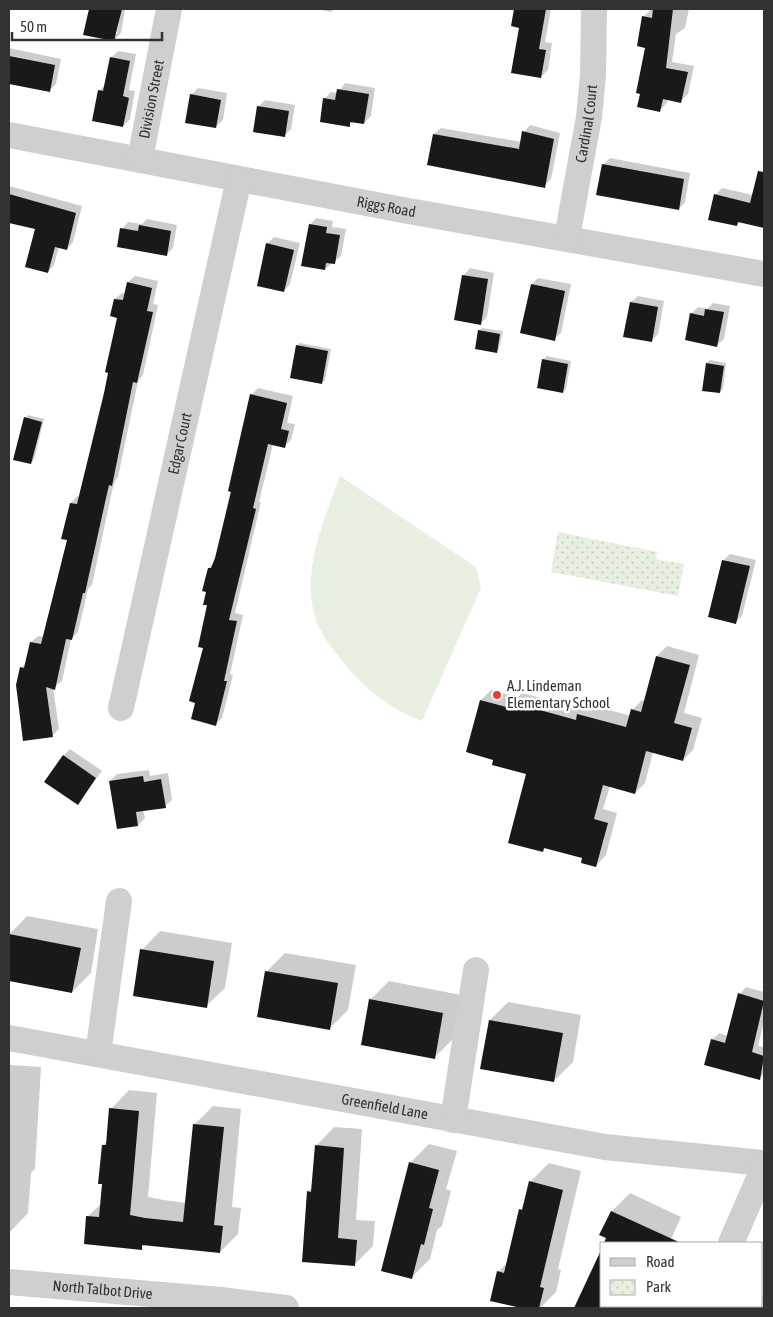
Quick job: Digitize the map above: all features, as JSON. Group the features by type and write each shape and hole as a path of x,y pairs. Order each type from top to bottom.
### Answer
{"street":[{"name":"Division Street","path":"140,159 169,9"},
{"name":"Cardinal Court","path":"567,237 589,117 593,75 594,9"},
{"name":"Riggs Road","path":"9,135 239,179 567,237 591,244 764,274"},
{"name":"Edgar Court","path":"121,708 239,179"},
{"path":"98,1054 119,901"},
{"path":"452,1120 476,970"},
{"name":"Greenfield Lane","path":"9,1038 605,1147 764,1165"},
{"path":"731,1242 764,1165"},
{"name":"North Talbot Drive","path":"9,1282 204,1298 286,1308"}],"green space":[{"path":"340,476 476,567 481,588 422,721 411,717 381,699 364,684 333,649 316,621 311,596 313,561 322,526"},
{"path":"558,532 657,552 656,559 684,564 678,596 551,572"}],"building":[{"path":"89,9 122,9 114,41 83,35"},
{"path":"514,9 546,9 539,49 546,50 541,78 511,73 519,28 511,26"},
{"path":"653,9 673,9 666,68 688,72 681,103 663,99 660,112 637,107 640,94 636,93 645,48 637,46 642,16 652,18"},
{"path":"9,56 55,65 50,92 9,84"},
{"path":"110,57 130,61 123,96 129,98 123,127 92,121 98,90 103,91"},
{"path":"337,89 369,94 364,124 350,122 350,127 320,122 323,98 335,100"},
{"path":"190,94 221,100 216,128 185,123"},
{"path":"257,106 289,111 285,137 253,132"},
{"path":"522,131 554,139 545,188 427,165 433,134 519,149"},
{"path":"602,164 684,179 679,210 596,195"},
{"path":"758,171 764,172 764,228 738,222 737,226 708,220 714,194 750,203"},
{"path":"9,194 76,213 67,250 55,247 48,273 25,267 35,229 9,223"},
{"path":"309,224 327,227 326,233 340,235 335,264 326,263 325,270 301,266"},
{"path":"139,225 171,231 167,256 117,247 120,228 138,231"},
{"path":"266,243 294,250 284,292 257,286"},
{"path":"462,275 488,279 481,325 454,320"},
{"path":"127,282 152,288 147,311 153,312 137,383 133,382 112,486 109,485 85,593 83,593 72,640 66,639 55,690 46,687 53,737 23,741 16,685 20,667 24,668 30,642 41,644 67,540 61,539 70,503 77,504 104,393 108,373 105,372 117,318 110,316 114,299 123,300"},
{"path":"531,284 565,291 555,341 520,333"},
{"path":"630,302 658,307 652,342 623,337"},
{"path":"705,309 724,312 717,347 685,340 690,313 704,316"},
{"path":"478,330 500,334 497,353 475,349"},
{"path":"296,345 328,351 322,384 290,378"},
{"path":"542,359 568,364 563,393 537,388"},
{"path":"706,363 724,366 720,393 702,391"},
{"path":"250,394 287,403 281,429 289,431 285,448 268,444 253,508 256,509 229,620 237,621 224,681 227,681 216,726 191,719 195,703 189,701 203,648 198,647 207,605 203,605 206,592 202,591 208,568 211,568 215,558 231,492 228,491"},
{"path":"24,417 42,422 31,464 13,460"},
{"path":"722,560 750,566 736,624 708,617"},
{"name":"A.J. Lindeman Elementary School","path":"656,656 690,665 674,723 692,728 683,761 646,751 635,794 603,785 594,819 608,823 596,867 581,863 582,858 544,848 543,852 508,843 526,774 492,765 493,760 466,752 480,700 510,708 511,702 576,720 577,714 626,727 631,709 641,712"},
{"path":"63,755 96,778 78,805 44,782"},
{"path":"143,776 144,782 161,779 166,808 136,812 138,826 117,829 109,781"},
{"path":"9,934 81,948 72,993 9,981"},
{"path":"140,949 214,961 207,1008 133,996"},
{"path":"265,971 338,983 330,1030 257,1017"},
{"path":"738,993 764,1001 752,1052 764,1056 760,1080 704,1065 711,1039 725,1043"},
{"path":"369,999 443,1013 435,1059 361,1045"},
{"path":"489,1020 563,1033 554,1082 480,1069"},
{"path":"109,1108 139,1111 130,1215 145,1218 183,1222 193,1124 224,1127 214,1225 223,1226 220,1253 142,1245 142,1250 84,1244 86,1216 99,1217 102,1184 98,1184 102,1145 106,1145"},
{"path":"315,1145 344,1148 338,1238 357,1240 355,1266 302,1262 307,1191 311,1192"},
{"path":"409,1162 439,1170 429,1208 433,1209 424,1245 421,1244 412,1279 381,1271"},
{"path":"529,1181 563,1190 540,1287 544,1288 539,1308 521,1308 490,1301 497,1271 504,1273 519,1209 522,1210"},
{"path":"611,1211 679,1242 604,1242 606,1238 599,1235"},
{"path":"600,1252 600,1307 602,1308 574,1308"}],"place":[{"name":"A.J. Lindeman Elementary School","path":"497,695"}]}
